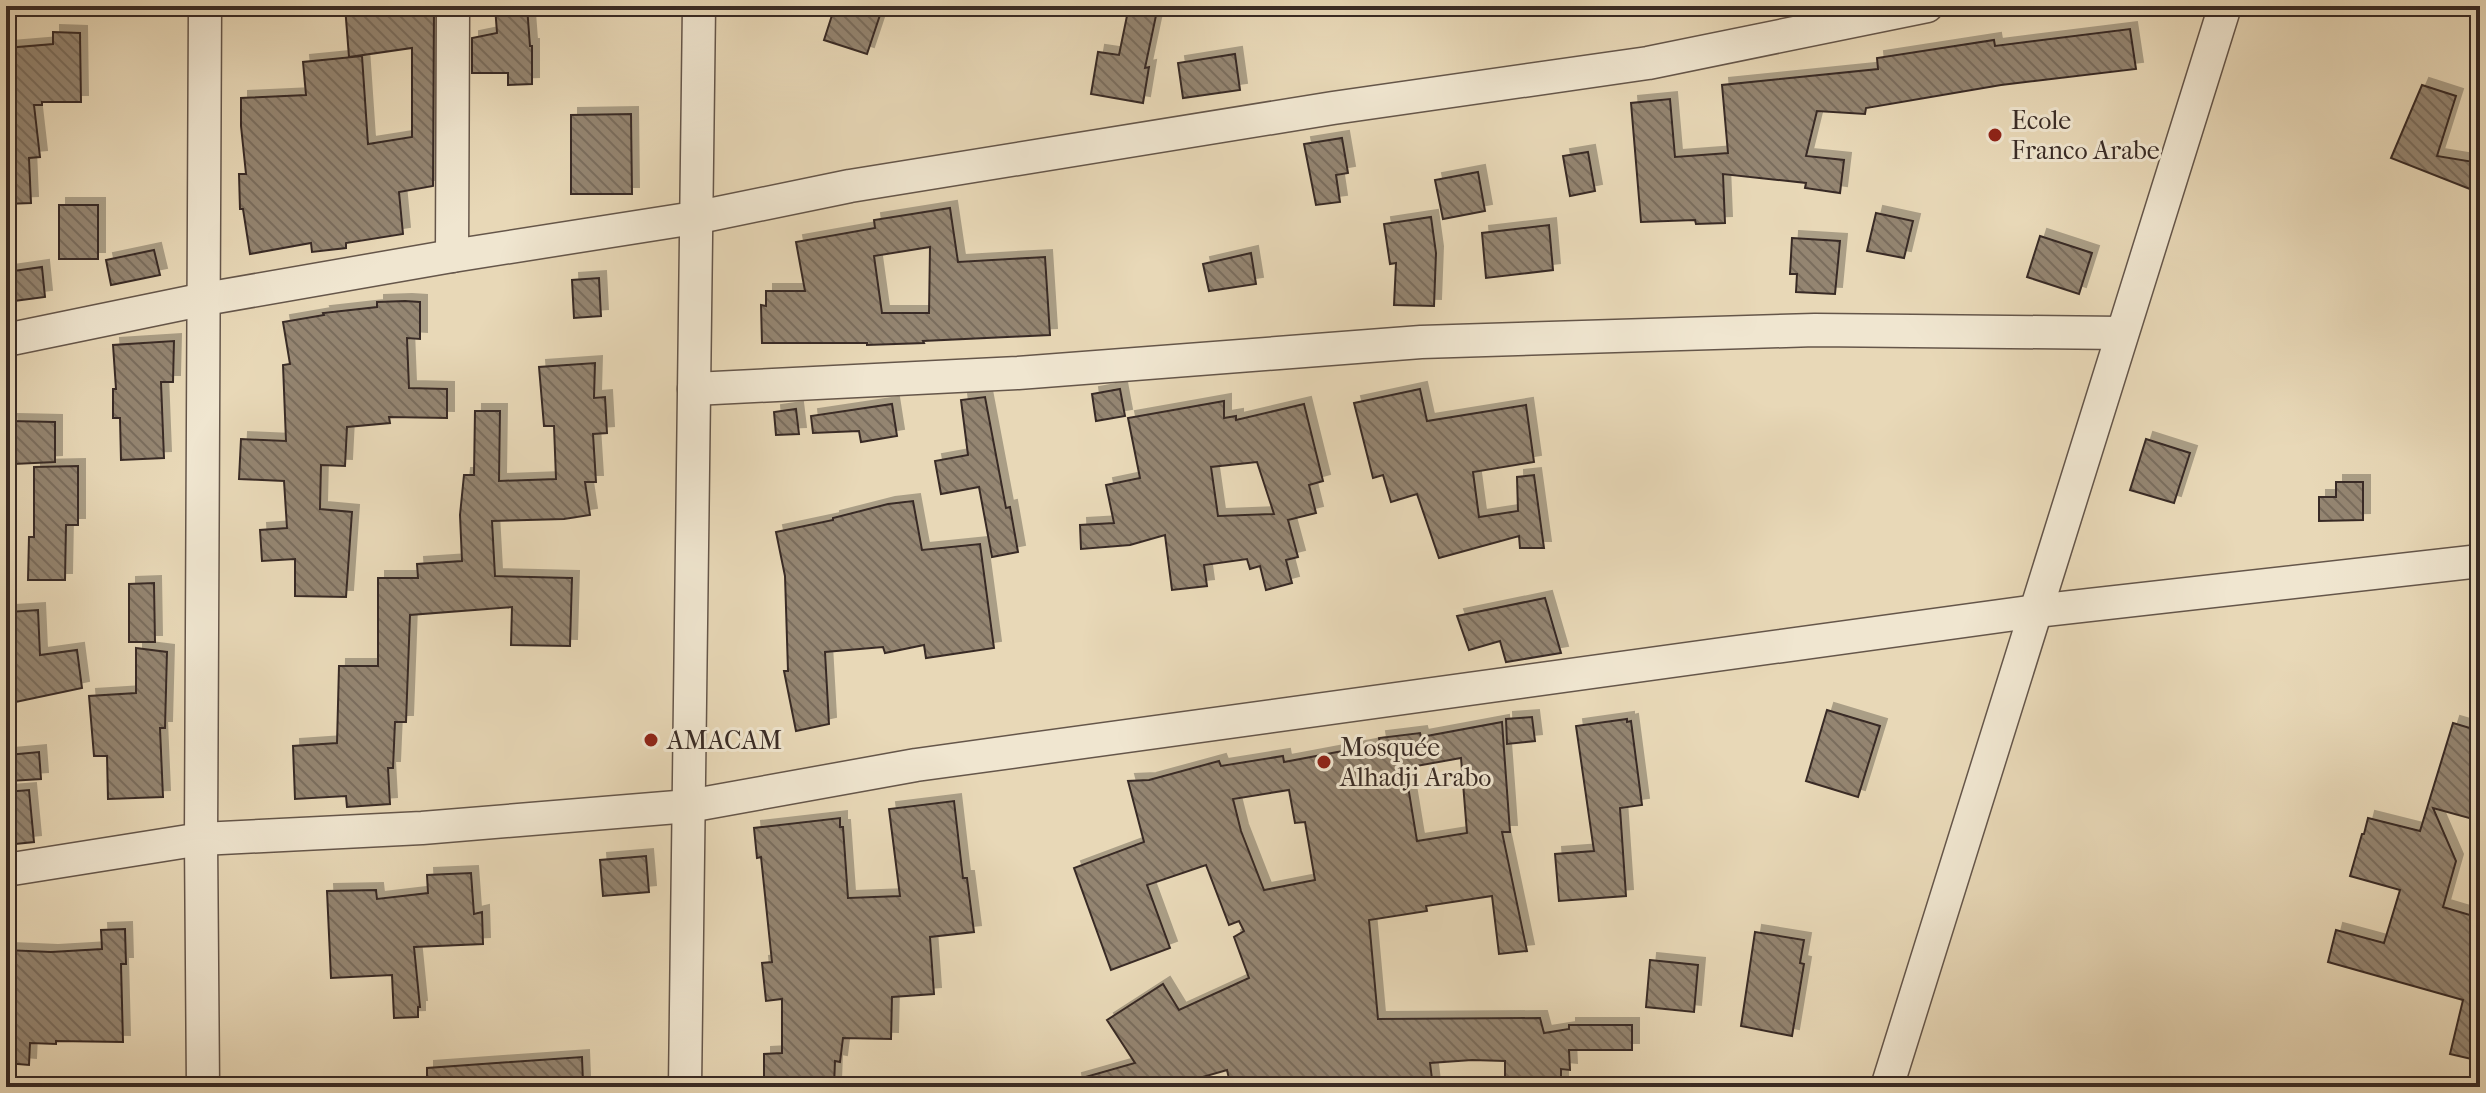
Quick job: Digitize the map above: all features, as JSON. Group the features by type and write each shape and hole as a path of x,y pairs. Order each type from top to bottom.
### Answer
{"street":[{"path":"203,1087 201,839 205,6"},
{"path":"452,256 453,6"},
{"path":"685,1087 699,6"},
{"path":"6,340 205,299 694,218 881,181 1318,110 1648,63 1927,6"},
{"path":"1887,1087 2225,6"},
{"path":"694,389 1018,373 1421,342 1815,330 2122,333"},
{"path":"6,870 201,839 422,828 689,806 916,765 2036,611 2480,561"}],"building":[{"path":"345,6 434,6 433,186 399,192 403,234 346,243 346,248 312,252 311,243 250,254 243,209 240,209 239,174 246,174 241,98 306,95 303,62 362,56 368,144 412,137 412,48 349,57"},
{"path":"495,6 527,6 532,46 532,84 508,85 508,73 472,73 472,38 497,33"},
{"path":"835,6 883,6 867,54 824,40"},
{"path":"1129,6 1158,6 1145,68 1149,67 1143,103 1091,94 1098,52 1119,55"},
{"path":"2130,29 2136,69 2001,85 1866,108 1865,114 1817,111 1806,156 1844,160 1840,193 1805,188 1806,183 1723,174 1725,223 1696,224 1695,220 1641,222 1631,103 1670,99 1675,157 1728,153 1722,85 1878,69 1877,58 1994,40 1995,46"},
{"path":"53,32 80,33 81,102 42,102 42,105 34,105 40,157 29,158 31,203 6,204 6,48 53,44"},
{"path":"1235,54 1240,90 1183,98 1178,63"},
{"path":"2422,85 2456,96 2437,156 2480,163 2480,193 2391,158"},
{"path":"631,114 632,194 571,194 571,115"},
{"path":"1342,138 1348,173 1336,175 1340,202 1316,205 1304,144"},
{"path":"1588,152 1595,191 1570,196 1563,156"},
{"path":"1478,172 1485,211 1443,219 1435,180"},
{"path":"59,205 98,205 98,259 59,259"},
{"path":"950,208 958,262 1045,257 1050,335 867,345 762,343 761,305 766,306 766,291 805,291 796,242 875,228 874,220","holes":["930,247 929,313 882,313 874,256"]},
{"path":"1876,213 1913,221 1904,258 1867,251"},
{"path":"1431,217 1436,253 1434,306 1394,305 1396,263 1390,264 1384,224"},
{"path":"1549,225 1553,270 1486,278 1482,233"},
{"path":"2040,236 2092,253 2079,294 2027,277"},
{"path":"1792,238 1840,241 1835,294 1796,292 1797,274 1790,274"},
{"path":"154,250 160,275 111,285 106,260"},
{"path":"1251,253 1256,284 1209,291 1203,264"},
{"path":"42,267 45,297 6,302 6,272"},
{"path":"599,278 601,316 574,318 572,280"},
{"path":"377,302 420,302 420,339 407,338 409,388 447,389 447,418 389,417 390,423 347,427 345,466 321,465 320,509 352,512 346,597 295,596 295,559 262,561 260,530 287,528 284,481 239,479 241,439 286,441 283,365 290,364 283,322 323,313 377,307"},
{"path":"174,341 173,382 161,382 164,458 121,460 120,418 113,418 113,389 116,389 113,345"},
{"path":"595,363 594,398 605,397 607,433 593,434 596,482 585,482 590,515 564,519 492,521 495,576 572,578 570,646 511,645 512,607 410,615 406,722 395,722 393,768 388,768 390,804 347,807 346,796 295,799 293,746 337,743 339,666 378,666 378,578 418,578 417,564 462,561 460,515 464,475 474,475 475,411 500,411 499,481 556,479 554,426 544,426 539,367"},
{"path":"1120,389 1125,416 1096,421 1092,394"},
{"path":"1420,389 1427,421 1526,405 1534,462 1473,472 1479,517 1518,511 1517,477 1534,475 1544,548 1520,548 1519,536 1439,558 1417,494 1391,502 1383,475 1373,478 1354,403"},
{"path":"985,397 1006,508 1010,507 1018,552 992,557 979,487 941,494 935,461 968,455 961,400"},
{"path":"1224,401 1224,418 1236,416 1236,420 1304,404 1323,481 1309,485 1316,513 1288,520 1298,557 1286,560 1292,583 1266,590 1260,566 1250,569 1247,559 1204,565 1207,586 1172,590 1165,535 1130,545 1081,549 1080,525 1114,523 1106,485 1140,478 1128,418","holes":["1257,462 1274,514 1218,516 1211,467"]},
{"path":"892,404 897,436 861,442 859,431 813,433 811,416"},
{"path":"796,409 799,434 776,435 774,412"},
{"path":"11,421 55,422 55,462 14,464"},
{"path":"2146,439 2190,453 2174,503 2130,490"},
{"path":"78,466 78,525 66,525 65,580 28,580 29,537 34,537 34,467"},
{"path":"2336,482 2363,482 2363,520 2319,521 2319,497 2336,497"},
{"path":"913,501 922,550 980,544 994,648 926,658 924,645 885,653 883,647 825,652 829,724 796,731 784,671 788,671 785,576 776,532 888,504"},
{"path":"154,583 155,642 129,642 129,584"},
{"path":"1545,598 1561,653 1506,662 1500,641 1469,650 1457,616"},
{"path":"38,610 40,655 77,650 82,688 6,704 6,664 12,662 9,612"},
{"path":"136,648 167,652 165,728 160,728 163,797 108,799 107,756 94,756 89,696 136,693"},
{"path":"1827,710 1880,726 1858,797 1806,781"},
{"path":"1532,717 1535,741 1507,744 1506,719"},
{"path":"1627,719 1627,722 1631,721 1642,805 1620,808 1626,896 1559,901 1555,854 1594,851 1576,726"},
{"path":"1502,722 1510,832 1502,832 1527,951 1499,954 1492,896 1426,906 1427,911 1369,920 1378,1019 1540,1018 1544,1033 1569,1029 1569,1025 1632,1025 1632,1050 1569,1050 1570,1070 1561,1069 1561,1087 1505,1087 1505,1061 1472,1060 1430,1063 1433,1087 1296,1087 1293,1080 1270,1087 1231,1087 1227,1070 1168,1087 1076,1087 1075,1080 1135,1063 1107,1020 1163,984 1179,1010 1249,978 1234,937 1244,931 1239,921 1229,925 1206,865 1147,885 1170,948 1111,970 1074,868 1144,842 1128,781 1149,780 1219,761 1221,766 1283,756 1284,762 1380,744 1379,738 1420,733 1421,737","holes":["1461,758 1467,833 1417,841 1405,768","1289,790 1295,823 1305,822 1315,880 1264,890 1241,831 1233,799"]},
{"path":"2453,723 2480,731 2480,821 2433,808 2456,861 2443,907 2480,918 2480,1061 2450,1054 2463,1000 2328,962 2336,930 2384,943 2400,890 2350,876 2362,834 2368,818 2420,831"},
{"path":"39,752 41,779 10,781 8,755"},
{"path":"29,790 34,842 6,845 6,792"},
{"path":"954,801 963,878 967,878 974,932 930,937 934,994 892,997 891,1039 843,1038 840,1062 835,1061 834,1087 764,1087 764,1054 782,1053 782,999 766,1001 762,963 772,962 761,857 757,858 754,828 840,818 848,898 900,896 889,809"},
{"path":"646,856 649,892 603,896 600,860"},
{"path":"471,873 474,914 482,912 483,944 414,947 420,1007 418,1017 394,1018 392,975 331,978 327,891 376,890 377,899 428,893 427,875"},
{"path":"125,929 126,964 121,964 123,1042 30,1043 29,1065 6,1063 6,950 51,952 102,949 101,930"},
{"path":"1755,932 1804,940 1800,963 1804,964 1792,1036 1741,1026"},
{"path":"1650,960 1698,965 1694,1012 1646,1007"},
{"path":"582,1057 583,1082 548,1082 548,1087 427,1087 427,1068"}],"place":[{"name":"Ecole Franco Arabe","path":"1995,135"},
{"name":"AMACAM","path":"651,740"},
{"name":"Mosquée Alhadji Arabo","path":"1324,762"}]}
